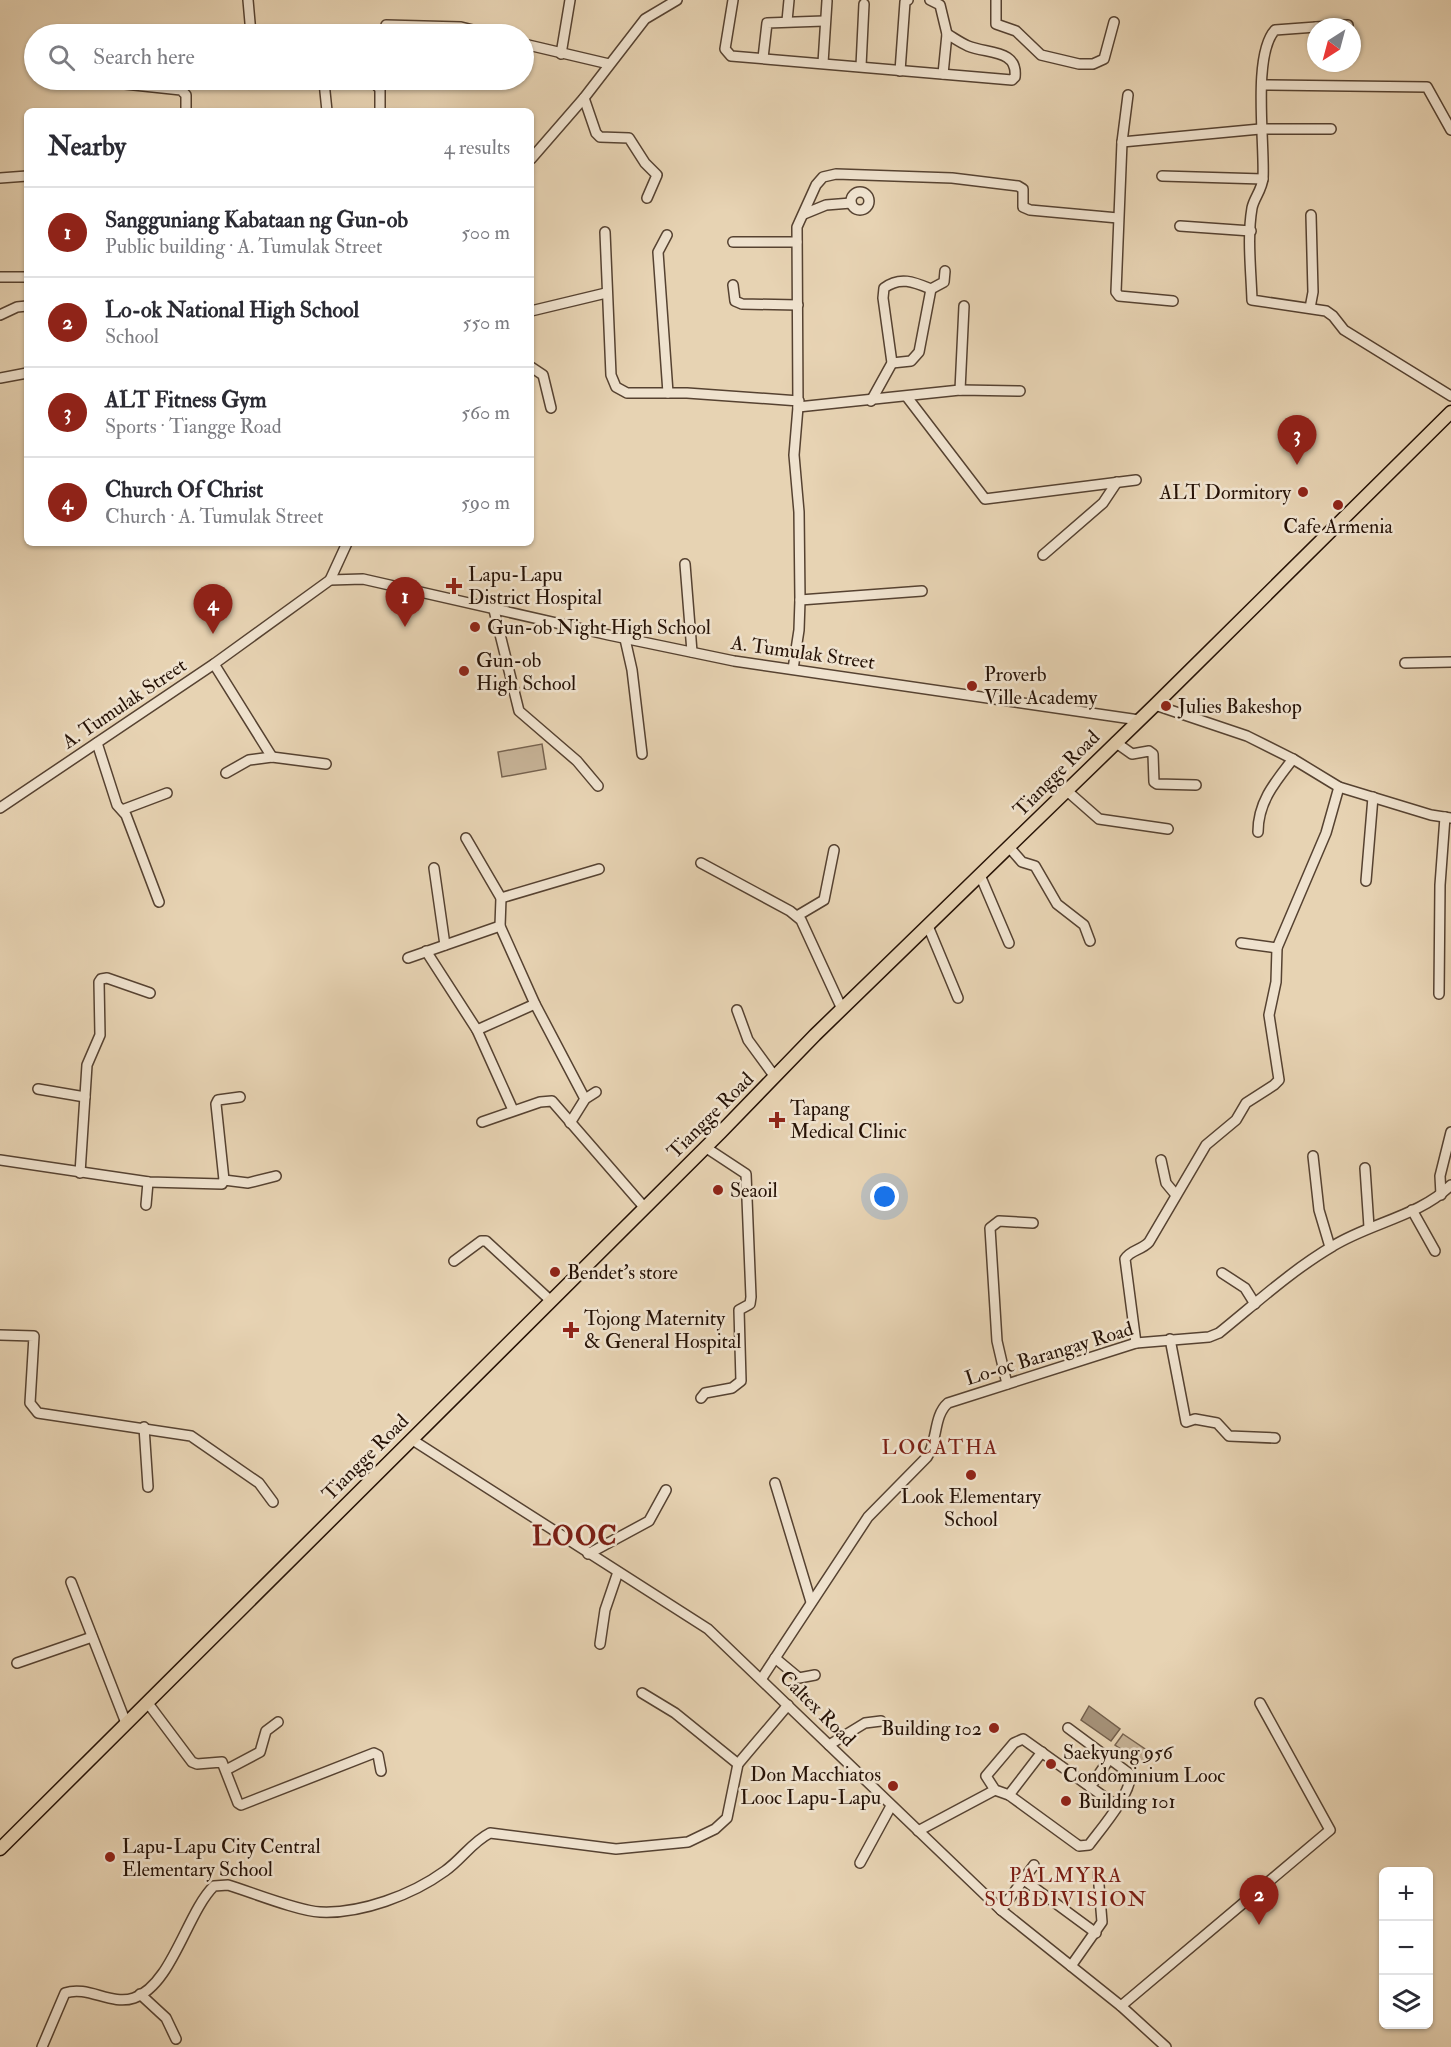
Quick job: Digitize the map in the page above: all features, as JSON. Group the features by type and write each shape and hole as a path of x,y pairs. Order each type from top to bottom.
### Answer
{"main road":[{"name":"Tiangge Road","path":"0,1849 842,1009 1155,705 1451,412"}],"street":[{"path":"248,0 250,24"},
{"path":"561,54 570,0"},
{"path":"534,156 584,98 645,19 677,0"},
{"path":"733,0 725,49 727,53 900,71 1012,80 1015,77 1016,68 1012,60 1004,55 969,47 947,34"},
{"path":"787,21 789,0"},
{"path":"900,71 904,3 908,0"},
{"path":"930,0 940,5 947,34 942,74"},
{"path":"996,0 996,24 1016,31 1038,54 1080,64 1093,64 1104,59 1114,22"},
{"path":"824,63 826,1"},
{"path":"861,66 864,4"},
{"path":"763,58 767,23 824,21"},
{"path":"1307,28 1275,30 1268,40 1262,85 1260,129 1263,179 1252,209 1252,300 1310,308 1334,316 1344,330 1451,396"},
{"path":"534,47 609,64"},
{"path":"1262,85 1427,87 1451,130"},
{"path":"181,90 186,95 186,108"},
{"path":"325,90 327,108"},
{"path":"380,90 380,108"},
{"path":"1128,95 1122,141 1116,292 1119,296 1173,301"},
{"path":"584,98 596,133 600,137 629,138 645,163 657,175 647,198"},
{"path":"1122,141 1260,129 1331,129"},
{"path":"793,669 799,630 800,600 799,512 794,455 798,404 797,227 816,185 823,177 836,174 952,178 1018,186 1023,189 1023,207 1030,210 1118,218"},
{"path":"0,178 24,176"},
{"path":"1162,176 1263,179"},
{"path":"804,214 826,205 851,202"},
{"path":"1310,308 1313,292 1311,215"},
{"path":"1180,226 1251,231"},
{"path":"605,232 611,375 616,387 627,393 668,393 798,404 871,401 960,390 1020,391"},
{"path":"667,235 658,252 668,393"},
{"path":"734,242 797,242"},
{"path":"931,289 944,282 945,271"},
{"path":"0,277 24,277"},
{"path":"871,401 892,363 884,288 892,282 910,280 931,289"},
{"path":"733,285 735,301 742,304 798,305"},
{"path":"892,363 911,361 919,352 931,289"},
{"path":"534,310 606,293"},
{"path":"0,315 24,306"},
{"path":"960,390 964,306"},
{"path":"534,369 543,375 551,408"},
{"path":"0,378 24,374"},
{"path":"907,397 985,499 992,500 1136,480"},
{"path":"1043,555 1103,503 1117,482"},
{"path":"330,580 346,546"},
{"path":"685,564 692,652"},
{"name":"A. Tumulak Street","path":"3,806 214,664 330,580 363,579 494,610 692,652 1139,720"},
{"path":"800,600 922,591"},
{"path":"494,610 519,711 577,761 598,786"},
{"path":"625,639 633,670 642,754"},
{"path":"1405,663 1451,662"},
{"path":"214,664 272,757"},
{"path":"1155,705 1247,736 1293,759 1339,787 1448,817 1440,885 1439,994"},
{"path":"1115,742 1132,754 1149,751 1153,754 1154,782 1157,784 1196,785"},
{"path":"97,743 117,805 122,810 159,902"},
{"path":"226,773 249,760 272,757 326,764"},
{"path":"1258,832 1258,822 1268,792 1293,759"},
{"path":"1136,1343 1125,1259 1128,1254 1144,1248 1149,1242 1212,1137 1236,1120 1246,1103 1279,1080 1269,1015 1276,982 1276,948 1326,833 1339,787"},
{"path":"1066,790 1099,819 1168,829"},
{"path":"122,810 166,793"},
{"path":"1366,881 1373,797"},
{"path":"0,813 3,806"},
{"path":"466,838 501,898 500,926 535,1004 585,1099"},
{"path":"1009,847 1022,862 1035,866 1057,904 1084,925 1090,940"},
{"path":"798,916 824,900 834,850"},
{"path":"701,863 798,916 842,1009"},
{"path":"434,868 445,945"},
{"path":"501,898 599,869"},
{"path":"980,875 1009,944"},
{"path":"408,958 500,926"},
{"path":"928,926 958,998"},
{"path":"1241,944 1276,948"},
{"path":"426,951 477,1030 513,1110"},
{"path":"80,1173 87,1065 100,1035 99,982 107,978 150,993"},
{"path":"477,1030 535,1004"},
{"path":"737,1010 748,1040 775,1077"},
{"path":"38,1089 85,1097"},
{"path":"570,1123 585,1099 596,1092"},
{"path":"0,1160 147,1182 222,1184 224,1180 216,1104 219,1100 240,1097"},
{"path":"482,1122 548,1100 644,1208"},
{"path":"1441,1195 1440,1176 1451,1132"},
{"path":"701,1398 705,1393 732,1388 741,1381 739,1310 750,1304 751,1297 747,1176 745,1172 705,1147"},
{"path":"1313,1156 1319,1210 1330,1247"},
{"path":"1161,1160 1166,1183 1176,1196"},
{"path":"1365,1168 1369,1227"},
{"path":"224,1180 248,1183 276,1176"},
{"path":"146,1205 147,1182"},
{"name":"Lo-oc Barangay Road","path":"762,1678 868,1517 927,1457 933,1448 940,1412 944,1407 1007,1384 1136,1343 1209,1337 1219,1333 1330,1247 1369,1227 1412,1210 1441,1195 1451,1185"},
{"path":"1412,1210 1435,1251"},
{"path":"1007,1384 997,1341 990,1228 999,1221 1033,1223"},
{"path":"454,1261 481,1241 486,1241 550,1300"},
{"path":"1222,1273 1245,1288 1255,1304"},
{"path":"0,1335 34,1336 30,1403 38,1413 179,1432 203,1443 259,1483 273,1502"},
{"path":"1170,1339 1186,1422 1196,1419 1217,1423 1228,1436 1275,1438"},
{"path":"144,1427 147,1487"},
{"name":"Caltex Road","path":"411,1438 588,1554 708,1629 762,1678 891,1806 1001,1910 1120,2006 1166,2047"},
{"path":"775,1483 811,1602"},
{"path":"588,1554 649,1521 666,1490"},
{"path":"600,1644 605,1610 618,1572"},
{"path":"71,1582 126,1723"},
{"path":"17,1663 92,1637"},
{"path":"775,1658 799,1678 815,1675"},
{"path":"642,1694 675,1713 738,1764"},
{"path":"147,1702 192,1762 197,1764 220,1761 226,1770 238,1803 241,1805 374,1753 378,1755 381,1771"},
{"path":"1120,2006 1330,1830 1260,1702"},
{"path":"42,2047 65,1993 79,1991 126,1999 140,1994 170,1961 214,1886 228,1885 318,1912 339,1911 370,1905 405,1893 445,1871 481,1837 490,1833 616,1849 688,1842 715,1829 727,1818 738,1764 788,1705"},
{"path":"829,1745 865,1723 881,1721"},
{"path":"226,1770 260,1752 266,1731 278,1722"},
{"path":"1068,1728 1128,1770 1131,1780 1117,1806 1089,1845 1079,1846 1009,1795 995,1790 986,1776 1018,1739 1023,1739 1117,1806"},
{"path":"1009,1795 1042,1752"},
{"path":"1090,1787 1110,1758"},
{"path":"918,1831 995,1790"},
{"path":"860,1863 891,1806"},
{"path":"1001,1910 1034,1865"},
{"path":"1071,1966 1096,1933 1103,1919 1098,1873"},
{"path":"1024,1880 1096,1933"},
{"path":"140,1994 166,2018 176,2039"}],"shaded area":[{"path":"542,744 546,769 502,777 498,752"},
{"path":"1089,1706 1120,1729 1111,1741 1081,1720"},
{"path":"1123,1734 1151,1753 1143,1764 1115,1745"}],"place":[{"name":"ALT Fitness Gym","path":"1297,465"},
{"name":"ALT Dormitory","path":"1303,492"},
{"name":"Cafe Armenia","path":"1338,505"},
{"name":"Lapu-Lapu District Hospital","path":"454,586"},
{"name":"Sangguniang Kabataan ng Gun-ob","path":"405,627"},
{"name":"Gun-ob Night High School","path":"475,627"},
{"name":"Church Of Christ","path":"213,634"},
{"name":"Gun-ob High School","path":"464,671"},
{"name":"Proverb Ville Academy","path":"972,686"},
{"name":"Julies Bakeshop","path":"1166,706"},
{"name":"Tapang Medical Clinic","path":"777,1120"},
{"name":"Seaoil","path":"718,1190"},
{"name":"Bendet's store","path":"555,1272"},
{"name":"Tojong Maternity & General Hospital","path":"571,1330"},
{"name":"Look Elementary School","path":"971,1475"},
{"name":"Building 102","path":"994,1728"},
{"name":"Saekyung 956 Condominium Looc","path":"1051,1764"},
{"name":"Don Macchiatos Looc Lapu-Lapu","path":"893,1786"},
{"name":"Building 101","path":"1066,1801"},
{"name":"Lapu-Lapu City Central Elementary School","path":"110,1857"},
{"name":"Lo-ok National High School","path":"1259,1925"}],"district":[{"name":"LOCATHA","path":"940,1447"},
{"name":"LOOC","path":"575,1536"},
{"name":"PALMYRA SUBDIVISION","path":"1066,1887"}]}
